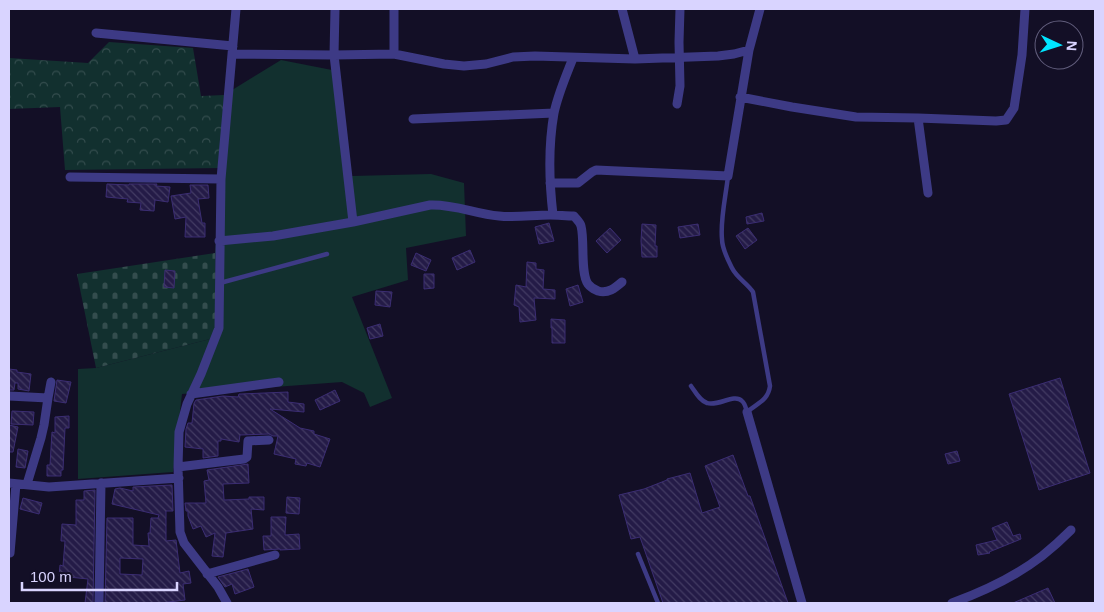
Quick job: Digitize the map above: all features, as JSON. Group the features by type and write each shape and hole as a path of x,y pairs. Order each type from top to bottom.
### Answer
{"street":[{"path":"227,603 182,538 180,532 178,467 179,432 187,404 219,328 221,180 236,9"},
{"path":"335,9 334,55 353,222"},
{"path":"394,9 394,54"},
{"path":"622,9 636,59"},
{"path":"677,104 680,86 680,9"},
{"path":"550,183 578,182 596,170 728,176 749,50 760,9"},
{"path":"740,97 856,117 1003,121 1008,118 1014,108 1026,9"},
{"path":"96,32 233,50 334,55 394,54 464,66 486,64 513,57 636,59 734,54 749,50"},
{"path":"553,215 550,183 554,112 573,58"},
{"path":"413,119 554,112"},
{"path":"918,118 928,193"},
{"path":"70,177 221,180"},
{"path":"220,241 272,236 443,204 507,217 574,216 580,224 584,244 584,276 587,283 592,288 608,292 622,282"},
{"path":"27,484 44,425 51,382"},
{"path":"191,394 279,382"},
{"path":"9,396 48,398"},
{"path":"747,412 802,603"},
{"path":"178,467 244,460 247,457 248,441 269,440"},
{"path":"10,552 12,484 49,486 179,478"},
{"path":"99,603 101,483"},
{"path":"952,603 999,583 1041,557 1071,530"},
{"path":"207,574 275,555"}],"lane":[{"path":"691,386 706,403 716,404 738,399 744,403 747,412 754,405 767,398 770,386 753,292 748,284 733,270 722,240 728,176"},
{"path":"220,283 327,254"},
{"path":"638,554 658,603"}],"green space":[{"path":"109,42 193,48 201,96 224,95 222,168 65,170 60,107 9,109 9,58 88,63"},
{"path":"281,60 332,70 352,176 431,174 464,183 466,236 406,248 408,280 352,297 392,398 370,407 364,393 342,382 182,394 173,472 78,479 78,369 96,368 218,337 215,253 222,168 224,95"},
{"path":"215,253 218,337 96,368 77,274"}],"building":[{"path":"107,184 157,184 156,186 170,187 168,202 155,200 154,211 140,210 141,203 127,202 128,199 106,197"},
{"path":"190,185 208,185 209,198 198,199 202,223 205,223 205,237 185,237 186,217 175,219 171,196 191,193"},
{"path":"762,213 764,221 747,224 746,217"},
{"path":"549,223 554,241 539,244 535,227"},
{"path":"642,224 656,225 655,246 657,246 657,257 642,257"},
{"path":"698,224 700,235 680,238 678,227"},
{"path":"610,228 621,240 607,253 596,241"},
{"path":"748,228 757,240 745,249 736,236"},
{"path":"470,250 475,262 457,270 452,258"},
{"path":"416,253 431,260 426,271 411,265"},
{"path":"527,262 536,263 536,269 544,270 543,289 555,290 555,299 534,298 536,320 520,322 519,307 514,305 516,285 526,287"},
{"path":"165,270 175,271 174,288 164,287"},
{"path":"424,274 434,274 434,288 424,289"},
{"path":"578,285 583,302 570,306 566,289"},
{"path":"376,291 392,292 390,307 375,305"},
{"path":"551,319 565,320 565,343 552,343"},
{"path":"380,324 383,336 370,339 367,328"},
{"path":"9,369 31,374 29,391 18,389 18,383 15,383 14,390 9,390"},
{"path":"1060,378 1090,473 1039,490 1009,394"},
{"path":"57,380 71,382 66,403 54,401"},
{"path":"335,390 340,401 320,410 315,400"},
{"path":"288,392 288,402 304,404 304,412 270,409 300,428 314,431 314,434 330,439 320,467 307,463 306,466 295,464 296,459 274,454 278,436 269,434 240,435 239,442 221,439 221,441 218,441 218,456 203,458 203,449 185,447 186,429 188,423 192,423 196,400 223,396 238,397 239,394"},
{"path":"12,411 34,412 33,425 11,424"},
{"path":"69,416 69,428 65,428 61,476 47,476 47,465 50,465 52,432 55,433 55,417"},
{"path":"9,425 18,427 13,452 9,452"},
{"path":"18,449 28,451 25,468 16,467"},
{"path":"957,451 960,461 948,464 945,454"},
{"path":"733,455 748,496 750,496 788,603 663,603 640,537 631,539 619,495 644,489 667,479 690,473 702,513 720,507 705,466"},
{"path":"248,464 249,483 223,484 224,500 264,497 264,510 251,509 253,529 226,533 223,557 212,556 215,533 206,537 201,526 193,529 185,503 206,503 204,481 209,480 207,470"},
{"path":"172,485 173,511 166,511 166,541 176,540 180,573 189,571 191,583 183,584 185,600 161,603 105,603 107,518 133,518 133,545 149,546 148,533 150,533 151,518 158,518 159,515 112,504 115,489 120,488 133,491 133,487","holes":["120,558 143,559 142,575 120,574"]},
{"path":"95,490 93,603 85,603 88,579 59,576 60,565 63,566 65,541 61,541 62,524 76,525 76,500 84,500 84,491"},
{"path":"287,497 300,498 299,514 286,513"},
{"path":"23,498 42,503 39,514 20,509"},
{"path":"271,517 286,517 285,535 299,534 300,549 264,550 263,536 271,536"},
{"path":"1007,522 1013,536 1020,534 1021,539 990,553 978,555 976,545 997,540 992,528"},
{"path":"248,569 254,587 235,594 232,584 225,587 218,577"},
{"path":"1048,588 1055,603 1013,603"}]}
